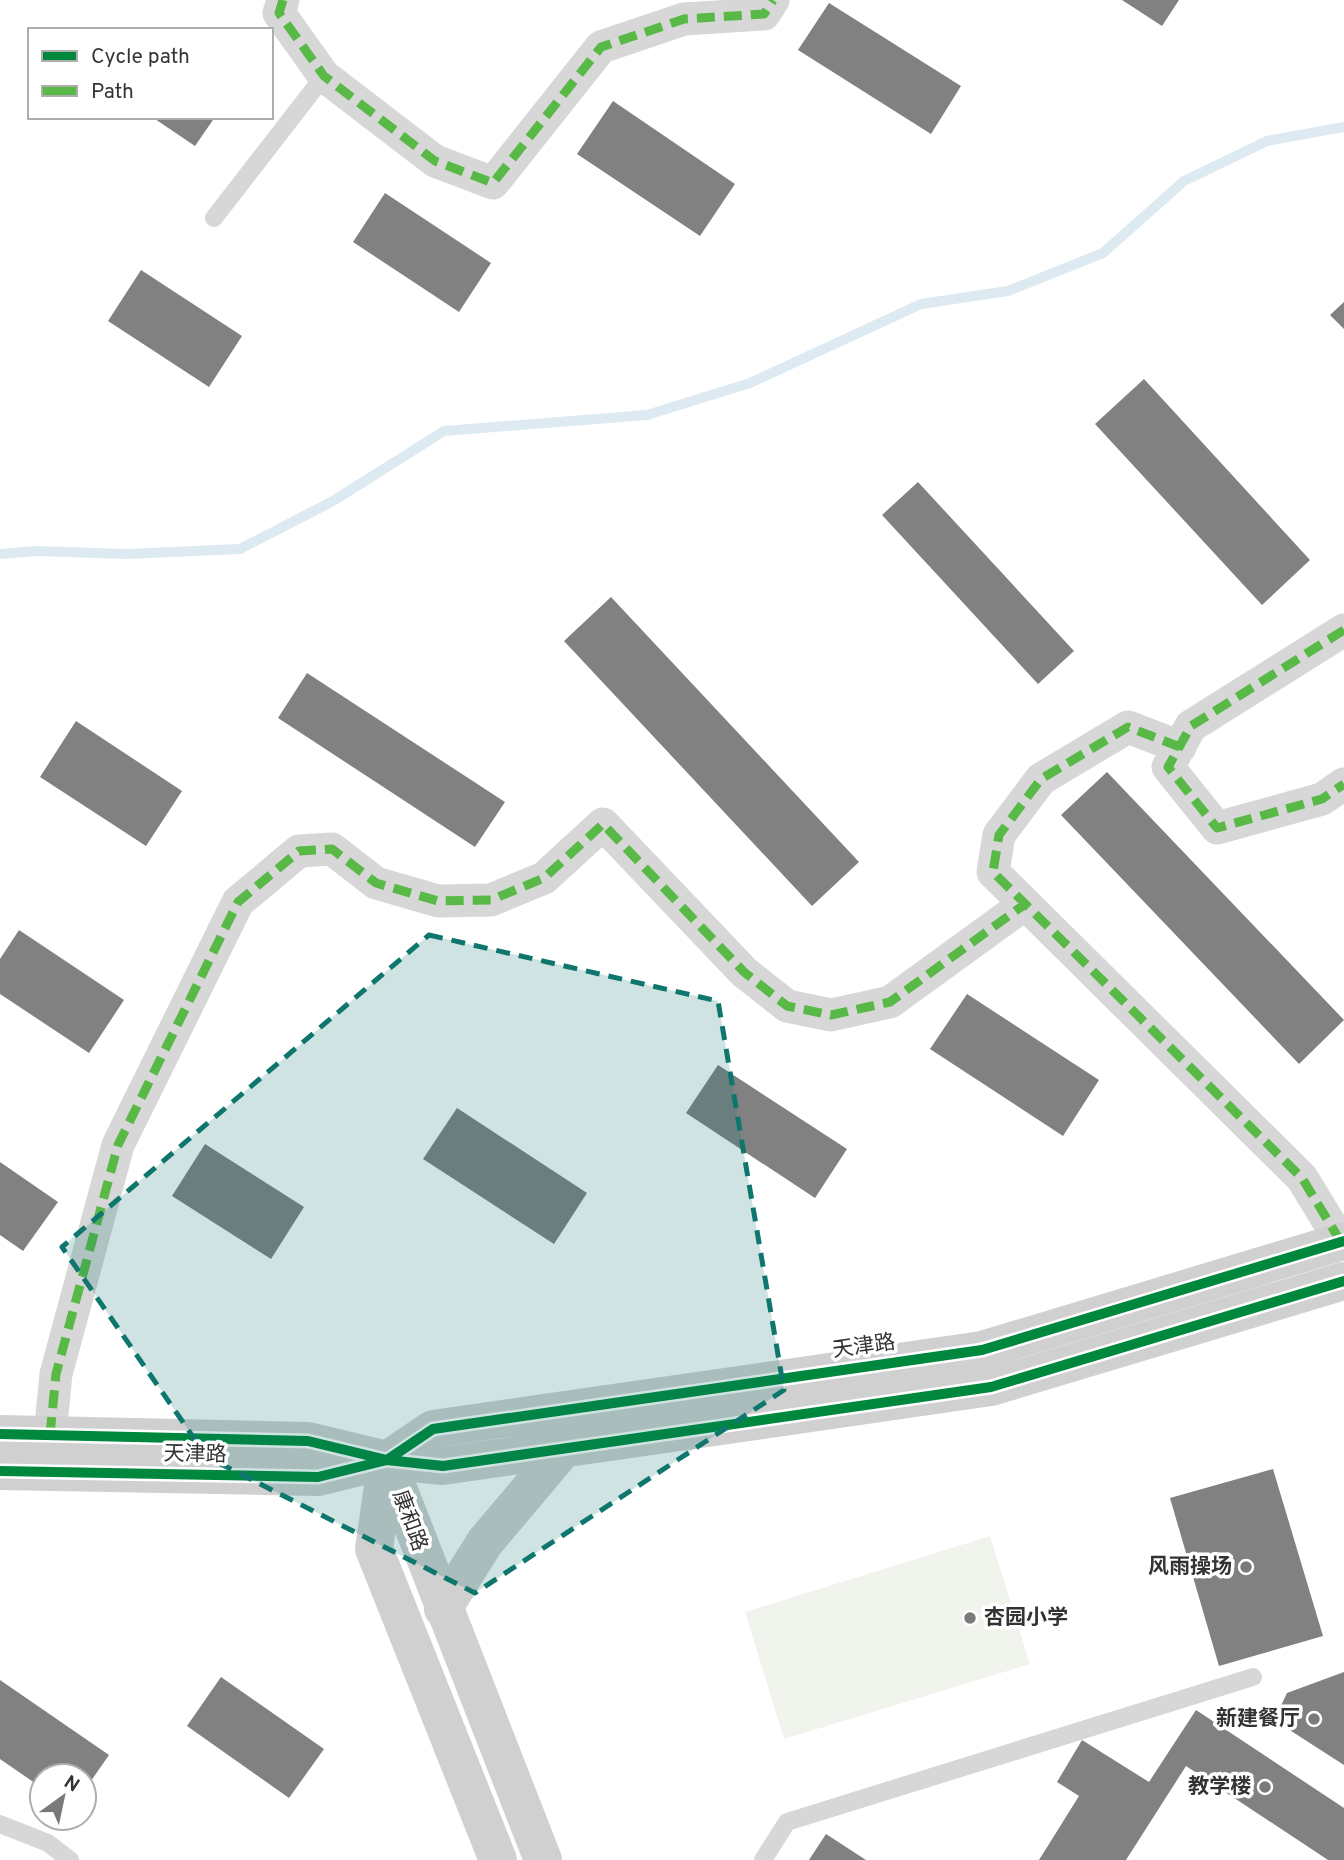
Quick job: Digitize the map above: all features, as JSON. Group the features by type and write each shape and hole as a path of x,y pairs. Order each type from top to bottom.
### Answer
{"main road":[{"name":"天津路","path":"0,1471 318,1477 387,1460 433,1429 982,1350 1342,1241"},
{"name":"天津路","path":"0,1434 308,1441 387,1460 443,1466 566,1446 991,1387 1344,1281"},
{"path":"443,1609 485,1542 566,1446"},
{"name":"康和路","path":"387,1460 543,1860"},
{"name":"康和路","path":"387,1460 374,1549 498,1860"}],"street":[{"path":"283,0 279,13 324,76 435,161 493,183 601,47 684,19 764,14 773,0"},
{"path":"1344,630 1191,726 1168,767 1217,828 1322,799 1344,784"},
{"path":"1180,747 1128,727 1041,779 999,835 993,872 1302,1178 1342,1241"},
{"path":"50,1435 57,1374 118,1146 238,902 299,851 332,849 376,883 438,901 491,900 544,878 603,824 744,972 787,1006 831,1015 890,1003 1026,904"}],"lane":[{"path":"214,218 324,76"},
{"path":"763,1860 787,1822 1253,1677"},
{"path":"0,1825 48,1843 70,1860"}],"highlighted area":[{"path":"429,935 718,1001 784,1390 475,1593 207,1457 62,1247"}],"shaded area":[{"path":"990,1536 1030,1664 784,1739 745,1612"}],"building":[{"path":"1122,0 1179,0 1162,26"},
{"path":"829,3 961,86 931,134 798,50"},
{"path":"613,101 735,184 700,236 577,154"},
{"path":"155,119 214,119 195,146"},
{"path":"385,193 491,263 459,312 353,242"},
{"path":"141,270 242,336 209,387 108,321"},
{"path":"1344,302 1344,329 1330,315"},
{"path":"1144,379 1310,560 1262,605 1095,424"},
{"path":"918,482 1074,651 1038,684 882,515"},
{"path":"611,597 859,862 812,906 564,641"},
{"path":"307,673 505,802 475,847 278,718"},
{"path":"76,721 182,791 146,846 40,777"},
{"path":"1107,772 1344,1020 1299,1064 1061,815"},
{"path":"19,930 124,1000 89,1053 0,994 0,959"},
{"path":"967,994 1099,1080 1063,1136 930,1049"},
{"path":"718,1065 847,1149 815,1198 686,1113"},
{"path":"457,1108 587,1193 554,1244 423,1159"},
{"path":"205,1144 304,1207 271,1259 172,1196"},
{"path":"0,1162 58,1202 23,1251 0,1235"},
{"name":"风雨操场","path":"1273,1469 1323,1636 1219,1666 1170,1498"},
{"name":"新建餐厅","path":"1344,1672 1344,1765 1288,1729 1279,1710 1287,1693"},
{"path":"221,1677 324,1749 289,1798 187,1726"},
{"path":"0,1680 109,1755 98,1771 98,1762 28,1762 28,1778 0,1759"},
{"path":"1196,1710 1344,1808 1344,1860 1328,1860 1186,1766 1126,1860 1039,1860 1079,1796 1057,1782 1082,1740 1149,1782"},
{"path":"826,1834 866,1860 809,1860"}],"waterway":[{"path":"0,554 36,551 126,554 240,549 333,501 444,431 647,415 750,383 921,304 1008,291 1103,253 1184,181 1267,141 1344,127"}],"marked path":[{"path":"283,0 279,13 324,76 435,161 493,183 601,47 684,19 764,14 773,0"},
{"path":"1344,630 1191,726 1168,767 1217,828 1322,799 1344,784"},
{"path":"1180,747 1128,727 1041,779 999,835 993,872 1302,1178 1341,1242"},
{"path":"50,1435 56,1374 118,1145 238,902 299,851 332,849 376,883 438,901 491,900 544,878 603,824 744,972 787,1006 831,1015 890,1002 1025,904"}],"cycle path":[{"path":"0,1471 318,1477 387,1460 433,1429 982,1350 1344,1241"},
{"path":"0,1434 308,1441 387,1460 443,1466 991,1387 1344,1281"}],"place":[{"name":"风雨操场","path":"1246,1567"},
{"name":"杏园小学","path":"970,1618"},
{"name":"新建餐厅","path":"1314,1719"},
{"name":"教学楼","path":"1265,1787"}]}
